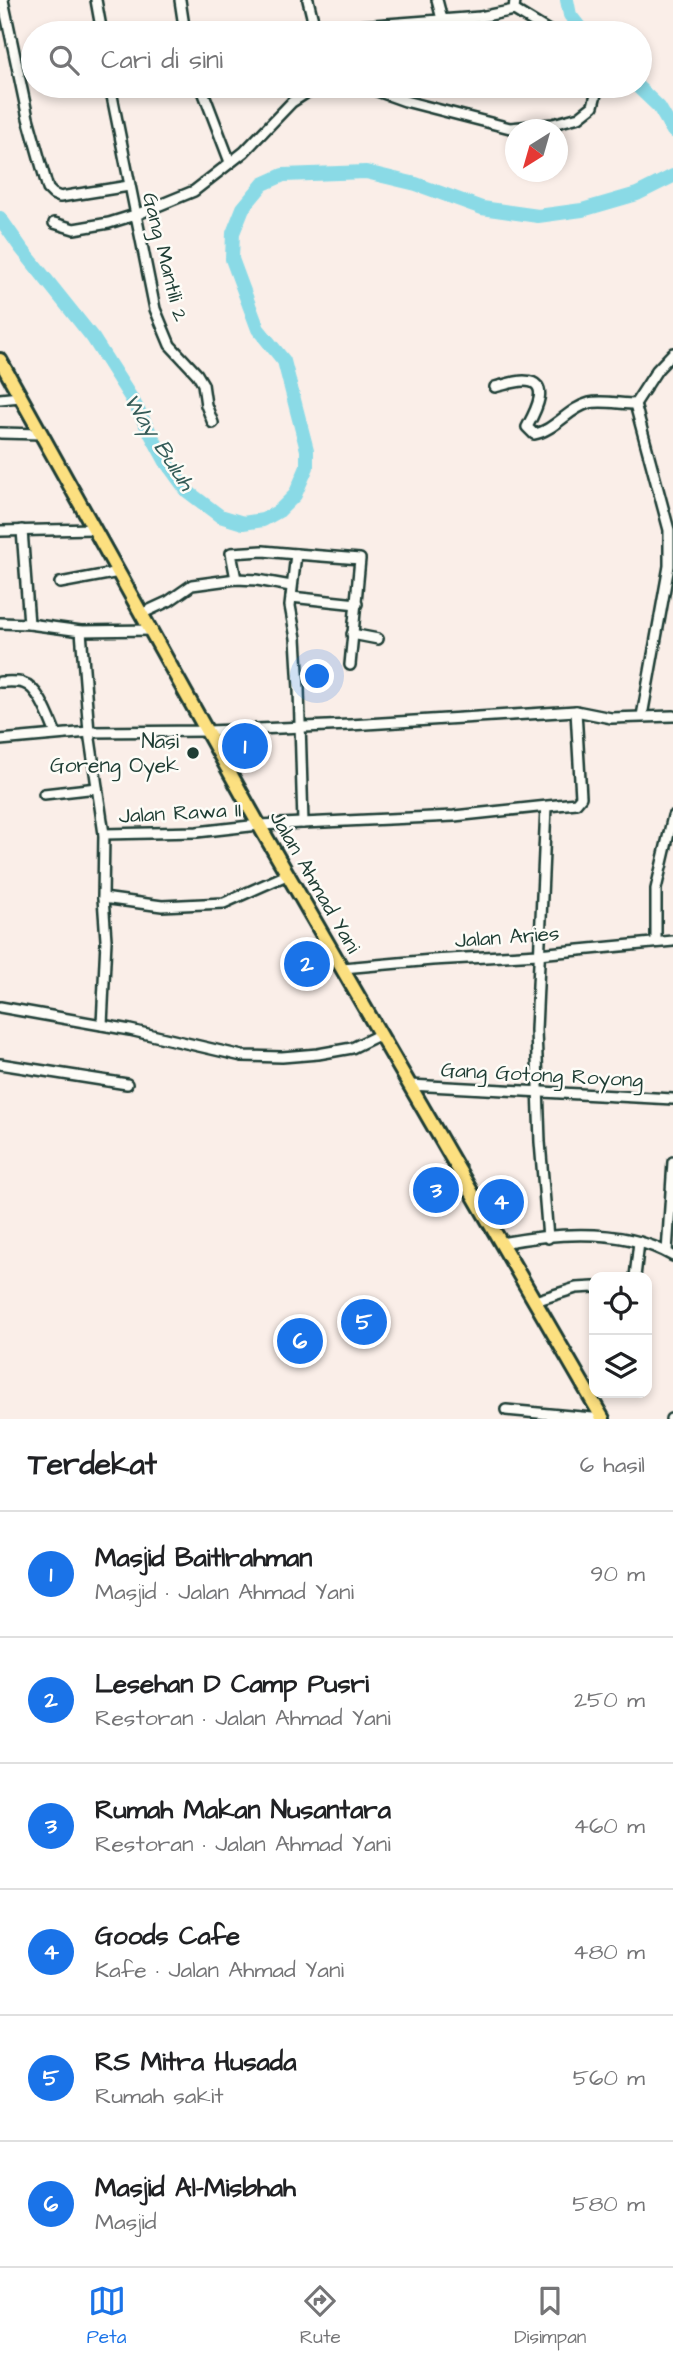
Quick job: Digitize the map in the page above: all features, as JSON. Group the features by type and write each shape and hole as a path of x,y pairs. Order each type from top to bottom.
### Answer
{"highway":[{"name":"Jalan Ahmad Yani","path":"0,360 259,825 603,1419"}],"street":[{"path":"4,0 21,83"},
{"path":"96,0 100,21"},
{"path":"180,0 183,21"},
{"path":"308,0 313,21"},
{"path":"437,0 442,19"},
{"path":"422,21 480,17 514,5 536,21"},
{"path":"24,98 39,161 52,194 60,197 129,186"},
{"name":"Gang Mantili 2","path":"112,98 129,186 138,214 155,309 170,345 203,384 206,405 213,423"},
{"path":"206,98 230,162"},
{"path":"54,223 74,229 109,223 194,191 244,152 298,98"},
{"path":"397,98 510,128 553,124 579,117 593,106 595,98"},
{"path":"642,716 671,566 669,530 635,404 657,370 673,353"},
{"path":"495,387 526,380 537,386 540,392 539,402 527,427 534,434 541,433 559,419 588,403 635,404"},
{"path":"0,400 20,397"},
{"path":"0,433 41,434"},
{"path":"0,531 94,529"},
{"path":"22,530 29,624"},
{"path":"236,579 231,553 263,551 360,559 350,665"},
{"path":"296,554 291,597 298,665 303,823"},
{"path":"60,583 119,572"},
{"path":"143,613 169,601 191,585 236,579 291,586"},
{"path":"291,597 357,604"},
{"path":"0,623 81,631 152,630"},
{"path":"81,631 89,732 104,834 103,898 106,940 102,1026"},
{"path":"352,634 378,639"},
{"path":"0,682 21,682 31,688 44,707 56,734"},
{"path":"0,740 89,732 208,731 576,711 611,718 673,716"},
{"name":"Jalan Rawa II","path":"104,834 197,832 259,825 454,816 576,803 581,797 576,711"},
{"path":"44,794 97,788"},
{"path":"546,807 536,1030 537,1093 548,1238"},
{"path":"656,941 656,889 673,816"},
{"path":"103,898 162,906 224,903 289,874"},
{"name":"Jalan Aries","path":"343,968 673,941"},
{"path":"0,1007 102,1026 226,1054 257,1057 352,1048 381,1034"},
{"path":"0,1064 127,1083"},
{"name":"Gang Gotong Royong","path":"410,1085 673,1099"},
{"path":"501,1243 604,1235 639,1242 670,1254 673,1162"},
{"path":"636,1272 639,1242"},
{"path":"535,1301 576,1288 589,1287"},
{"path":"506,1410 518,1415 603,1419"}],"waterway":[{"name":"Way Buluh","path":"567,0 570,15 575,21"},
{"name":"Way Buluh","path":"650,98 659,107 673,131"},
{"name":"Way Buluh","path":"0,218 93,338 133,401 166,462 187,491 220,516 243,523 263,520 279,511 295,495 307,467 307,450 284,361 258,329 232,259 233,233 243,208 263,184 283,175 366,172 416,184 482,208 538,216 582,210 637,194 673,176"}],"place":[{"name":"Masjid Baitlrahman","path":"245,746"},
{"name":"Nasi Goreng Oyek","path":"193,753"},
{"name":"Lesehan D Camp Pusri","path":"307,964"},
{"name":"Rumah Makan Nusantara","path":"436,1190"},
{"name":"Goods Cafe","path":"501,1202"},
{"name":"RS Mitra Husada","path":"364,1322"},
{"name":"Masjid Al-Misbhah","path":"300,1341"}]}
